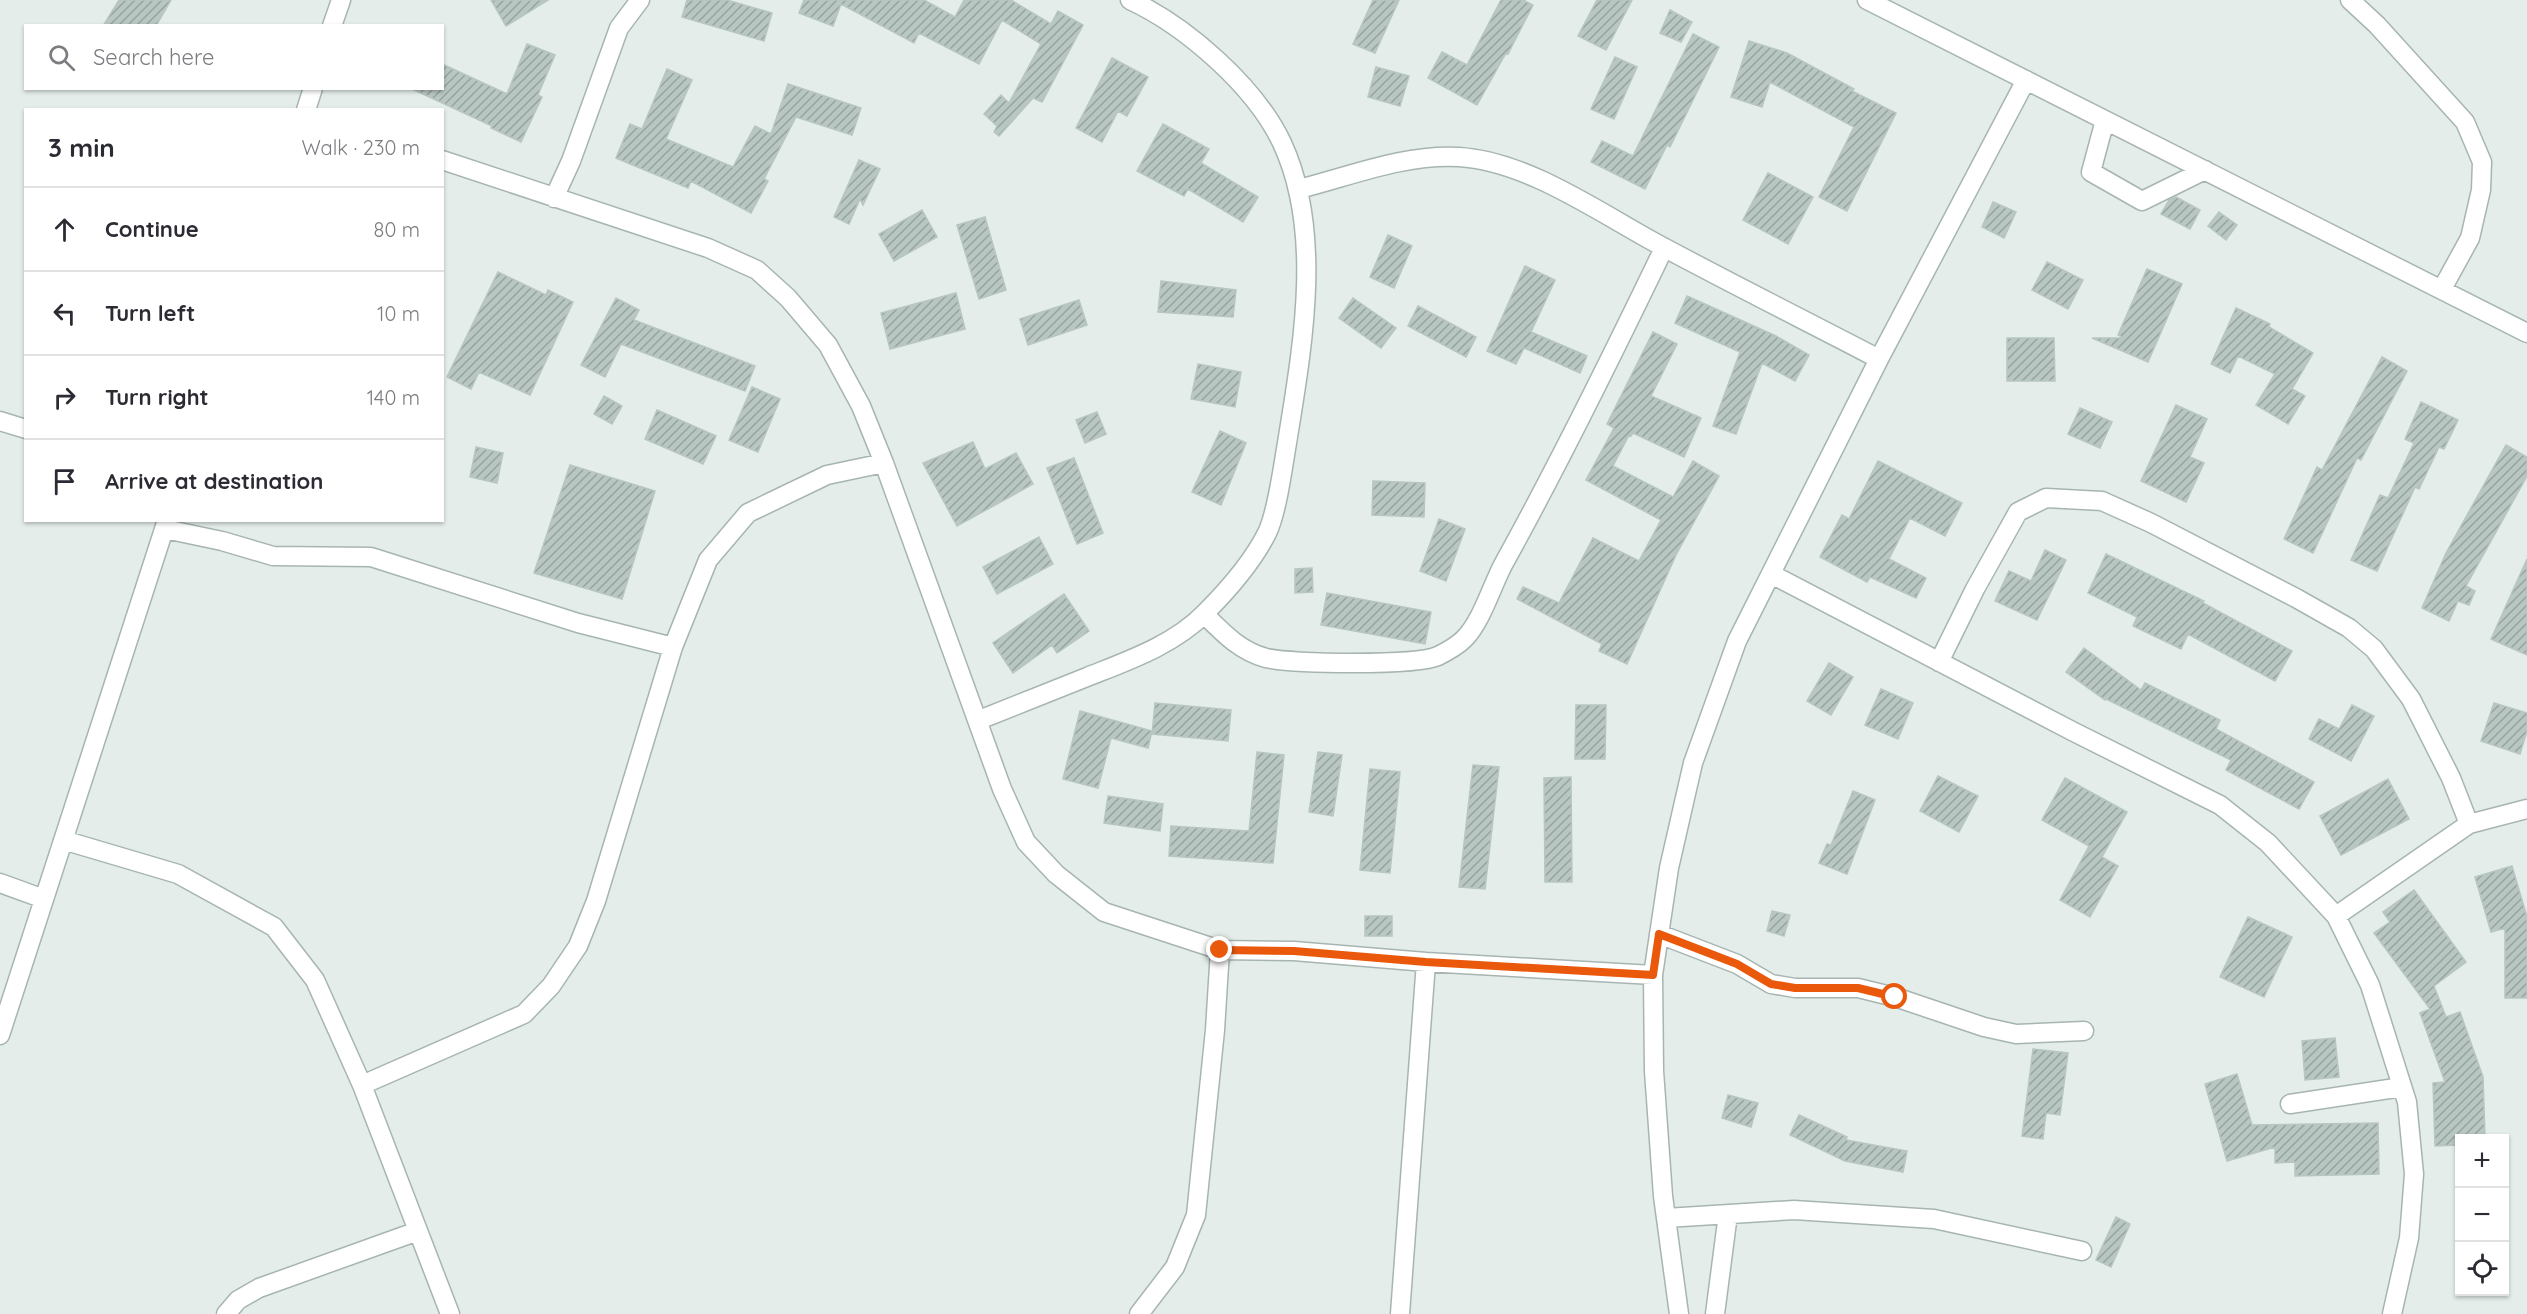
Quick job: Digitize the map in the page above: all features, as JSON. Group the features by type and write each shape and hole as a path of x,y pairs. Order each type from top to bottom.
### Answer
{"street":[{"path":"333,24 341,0"},
{"path":"554,198 571,161 619,27 640,0"},
{"path":"979,720 1144,653 1186,629 1204,614 1240,574 1268,531 1282,476 1302,339 1307,271 1299,189 1282,142 1256,104 1216,57 1157,13 1130,0"},
{"path":"1867,0 2527,333"},
{"path":"2350,0 2377,25 2465,122 2482,162 2481,190 2470,238 2442,289"},
{"path":"1679,1314 1666,1218 1654,1071 1653,975 1669,868 1694,763 1737,641 1879,359 2026,80"},
{"path":"307,108 312,90"},
{"path":"2105,120 2091,172 2142,201 2205,170"},
{"path":"1299,189 1409,159 1459,157 1500,163 1575,197 1664,248 1879,359"},
{"path":"444,161 708,248 757,270 788,298 828,345 861,406 884,462 979,720 1002,789 1026,842 1056,874 1104,912 1220,950 1294,951 1426,962 1653,975"},
{"path":"1204,614 1234,644 1267,658 1335,663 1410,661 1437,656 1464,639 1477,619 1497,576 1592,398 1664,248"},
{"path":"0,421 24,428"},
{"path":"362,1085 524,1014 551,986 578,946 596,901 673,647 708,560 748,513 827,475 884,462"},
{"path":"1939,662 1975,589 2018,512 2046,498 2102,501 2151,523 2296,598 2349,628 2374,649 2411,699 2451,778 2469,824"},
{"path":"0,1035 166,525 273,556 371,557 578,623 673,647"},
{"path":"1772,574 2220,805 2268,843 2336,916 2370,985 2407,1102 2414,1174 2409,1238 2392,1314"},
{"path":"2336,916 2469,824 2527,809"},
{"path":"63,840 178,874 274,927 315,980 362,1085 450,1314"},
{"path":"0,883 44,899"},
{"path":"1659,934 1737,964 1771,984 1795,988 1858,988 1895,997 1984,1027 2016,1034 2084,1031"},
{"path":"1139,1314 1175,1267 1196,1215 1215,1030 1220,950"},
{"path":"1400,1314 1426,962"},
{"path":"2290,1104 2402,1086"},
{"path":"1666,1218 1794,1210 1934,1219 2082,1251"},
{"path":"1715,1314 1728,1214"},
{"path":"226,1314 238,1300 259,1288 418,1231"}],"building":[{"path":"119,0 171,0 157,24 104,24"},
{"path":"491,0 548,0 506,26"},
{"path":"687,0 727,0 772,13 764,41 682,17"},
{"path":"804,0 924,0 955,17 964,0 1011,0 1051,24 1058,11 1083,25 1042,102 1033,98 999,136 994,132 997,126 984,114 1001,95 1009,103 1041,44 1002,20 979,64 919,33 914,43 841,4 833,26 799,13"},
{"path":"1373,0 1399,0 1375,53 1353,44"},
{"path":"1501,0 1523,0 1533,5 1508,54 1506,53 1477,105 1428,78 1442,52 1467,65"},
{"path":"1597,0 1632,0 1606,50 1578,36"},
{"path":"1670,10 1692,22 1681,42 1660,33"},
{"path":"1693,34 1719,47 1670,147 1667,145 1645,189 1591,162 1602,141 1633,156"},
{"path":"1749,41 1787,53 1854,89 1852,91 1896,113 1847,211 1819,197 1854,127 1770,82 1762,107 1731,97"},
{"path":"527,44 555,55 538,95 542,97 521,142 414,90 444,90 444,65 507,94"},
{"path":"1615,57 1637,67 1614,119 1591,109"},
{"path":"1112,58 1148,77 1127,116 1118,111 1102,142 1076,128"},
{"path":"1376,67 1409,76 1400,106 1368,97"},
{"path":"667,69 692,80 666,139 733,167 755,126 771,134 788,84 861,108 852,135 796,117 764,179 768,181 751,213 691,181 688,188 616,158 630,124 642,129"},
{"path":"1163,124 1209,149 1201,163 1258,197 1243,222 1188,189 1184,196 1137,171"},
{"path":"859,160 880,169 863,205 860,199 849,224 834,217"},
{"path":"1768,173 1813,197 1788,244 1743,220"},
{"path":"2176,197 2200,210 2190,229 2161,214 2169,200"},
{"path":"1993,202 2016,212 2004,238 1982,227"},
{"path":"922,210 937,237 894,261 879,234"},
{"path":"2219,212 2237,225 2226,240 2208,226"},
{"path":"985,217 1006,290 979,299 957,225"},
{"path":"1388,235 1412,246 1394,288 1370,277"},
{"path":"2047,262 2083,280 2068,309 2032,290"},
{"path":"1525,266 1555,280 1531,332 1587,356 1580,373 1524,348 1516,364 1487,351"},
{"path":"2147,269 2182,284 2148,362 2092,338 2124,338 2118,335"},
{"path":"498,272 546,295 548,290 573,302 530,395 479,372 471,389 447,377"},
{"path":"1161,281 1236,290 1233,317 1158,312"},
{"path":"956,293 965,329 890,349 881,313"},
{"path":"1687,296 1776,336 1809,355 1795,381 1762,363 1736,434 1713,426 1740,352 1675,323"},
{"path":"616,298 639,310 634,320 755,366 745,391 621,344 605,377 581,365"},
{"path":"1353,298 1396,328 1381,348 1339,318"},
{"path":"1079,300 1087,325 1028,345 1020,319"},
{"path":"1418,306 1476,337 1466,357 1408,326"},
{"path":"2236,308 2270,324 2269,327 2313,353 2292,389 2305,396 2288,424 2256,405 2275,374 2238,356 2230,373 2211,364"},
{"path":"1653,332 1677,344 1651,396 1701,418 1684,457 1633,433 1629,435 1613,466 1673,497 1693,461 1719,476 1676,555 1627,664 1599,651 1602,644 1517,599 1523,587 1559,603 1593,538 1639,561 1661,520 1586,480 1614,428 1607,424"},
{"path":"2007,338 2054,338 2055,381 2007,381"},
{"path":"2382,357 2407,371 2361,460 2357,458 2313,553 2284,539 2317,467 2322,470"},
{"path":"1198,364 1241,372 1235,407 1191,399"},
{"path":"752,387 780,399 758,452 729,440"},
{"path":"604,396 622,406 612,424 594,414"},
{"path":"2421,402 2458,420 2444,449 2439,447 2419,489 2415,487 2377,571 2351,560 2380,495 2388,498 2414,443 2405,439"},
{"path":"2176,405 2207,419 2190,457 2204,463 2186,502 2141,481"},
{"path":"2080,408 2112,422 2100,448 2068,434"},
{"path":"657,410 716,436 703,464 645,439"},
{"path":"1097,412 1106,434 1085,443 1076,420"},
{"path":"1220,431 1246,443 1221,505 1192,492"},
{"path":"973,442 985,469 1016,453 1033,484 957,526 923,463"},
{"path":"2506,445 2527,457 2527,476 2466,586 2475,591 2469,605 2458,601 2449,621 2422,608 2446,553"},
{"path":"476,447 503,453 497,483 470,477"},
{"path":"1074,458 1103,533 1077,544 1047,468"},
{"path":"1878,461 1962,503 1945,536 1910,518 1889,559 1926,578 1916,598 1870,577 1867,582 1820,557 1842,515 1849,519"},
{"path":"570,465 655,491 622,599 534,573"},
{"path":"1373,481 1425,483 1424,517 1372,515"},
{"path":"1439,519 1465,529 1446,581 1420,571"},
{"path":"1039,537 1053,564 997,594 983,567"},
{"path":"2045,550 2066,560 2037,620 1995,601 2009,571 2031,581"},
{"path":"2106,554 2204,601 2203,603 2292,651 2275,681 2188,634 2181,649 2133,626 2137,617 2088,593"},
{"path":"2527,559 2527,655 2491,639"},
{"path":"1312,568 1313,592 1295,593 1295,569"},
{"path":"1327,593 1431,612 1425,644 1321,625"},
{"path":"1064,594 1089,631 1057,653 1052,645 1013,673 993,643"},
{"path":"2084,648 2141,690 2145,683 2220,720 2216,729 2314,782 2299,809 2226,770 2231,760 2105,700 2066,672"},
{"path":"1829,663 1853,677 1831,715 1807,701"},
{"path":"1881,689 1913,703 1898,739 1865,725"},
{"path":"1155,703 1231,710 1228,741 1152,734"},
{"path":"2494,703 2527,713 2527,731 2520,754 2481,741"},
{"path":"1576,705 1606,705 1605,759 1575,759"},
{"path":"2352,705 2374,716 2351,761 2309,739 2319,719 2339,729"},
{"path":"1080,711 1152,731 1148,748 1111,738 1098,788 1063,779"},
{"path":"1257,752 1284,755 1273,863 1169,856 1171,826 1249,831"},
{"path":"1318,752 1342,755 1333,816 1309,812"},
{"path":"1473,765 1499,767 1485,889 1459,887"},
{"path":"1370,769 1400,772 1390,873 1360,870"},
{"path":"1938,776 1978,796 1959,832 1920,811"},
{"path":"1571,777 1572,882 1545,882 1544,778"},
{"path":"2065,778 2127,812 2102,857 2118,866 2090,917 2060,900 2089,846 2042,820"},
{"path":"2388,779 2409,819 2341,855 2320,816"},
{"path":"1853,791 1875,800 1847,874 1819,863 1827,844 1831,845"},
{"path":"1108,796 1163,804 1160,831 1104,823"},
{"path":"2512,866 2527,917 2527,998 2505,998 2505,928 2491,932 2475,877"},
{"path":"2414,890 2466,962 2434,986 2446,1017 2460,1012 2483,1077 2485,1134 2455,1134 2455,1145 2435,1146 2433,1083 2445,1082 2420,1013 2430,1009 2374,933 2390,922 2383,912"},
{"path":"1772,911 1790,915 1784,936 1767,931"},
{"path":"1365,916 1392,916 1392,936 1365,936"},
{"path":"2248,917 2292,937 2264,997 2220,977"},
{"path":"2335,1038 2339,1077 2305,1080 2302,1041"},
{"path":"2033,1049 2068,1053 2060,1115 2046,1113 2043,1139 2022,1136"},
{"path":"2237,1074 2252,1125 2378,1123 2379,1174 2295,1176 2295,1162 2275,1163 2275,1147 2227,1161 2205,1084"},
{"path":"1728,1095 1758,1103 1751,1127 1722,1118"},
{"path":"1799,1115 1847,1137 1846,1140 1907,1151 1903,1172 1845,1161 1790,1135"},
{"path":"2116,1217 2130,1224 2111,1267 2096,1260"}],"route":[{"path":"1220,950 1294,951 1426,962 1653,975 1659,934 1737,964 1771,984 1795,988 1858,988 1895,997"}]}
